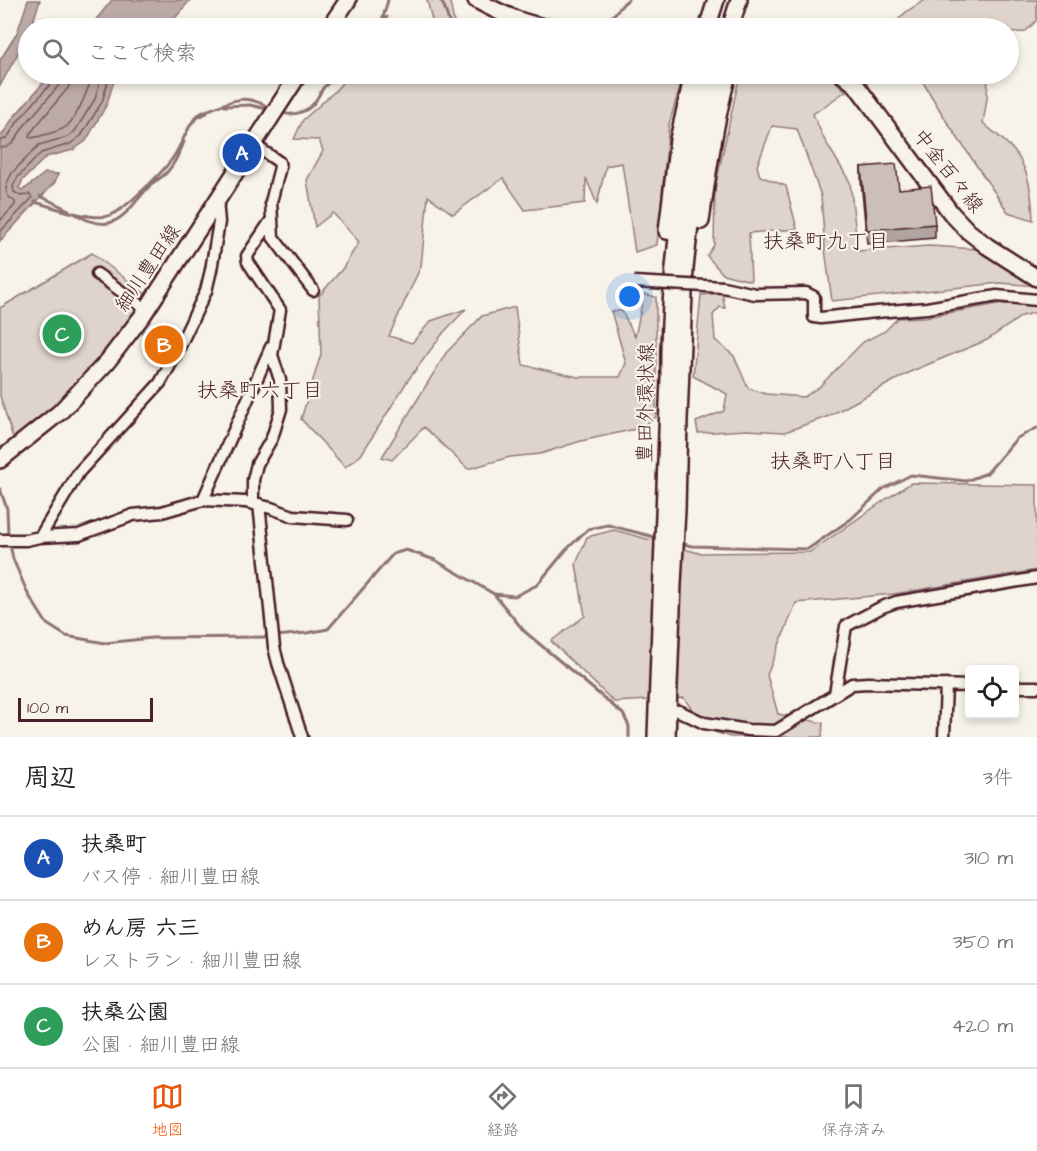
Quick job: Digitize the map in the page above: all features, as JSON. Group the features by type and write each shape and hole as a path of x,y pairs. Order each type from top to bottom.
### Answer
{"street":[{"path":"336,18 348,0"},
{"path":"476,0 514,18"},
{"path":"710,18 716,0"},
{"path":"722,18 728,0"},
{"path":"733,18 739,0"},
{"path":"743,18 749,0"},
{"name":"細川豊田線","path":"0,460 41,428 74,398 107,362 146,309 292,84"},
{"path":"668,336 664,295 669,206 678,140 691,84"},
{"name":"豊田外環状線","path":"656,737 665,722 673,418 685,172 704,84"},
{"name":"豊田外環状線","path":"673,418 668,336 679,268 690,227 699,147 715,84"},
{"path":"679,268 700,228 706,176 726,84"},
{"name":"中金百々線","path":"855,84 951,213 987,246 1037,278"},
{"path":"253,144 279,162 279,175 271,202 273,237 314,290"},
{"path":"40,537 79,472 160,383 174,358 206,291 219,222 218,200"},
{"path":"272,219 247,256 248,262 280,310 272,355 280,380 280,409 272,438 257,464 253,480 273,643 302,737"},
{"path":"98,274 146,309"},
{"path":"634,282 723,287 755,294 806,293 814,297 814,317 822,318 927,308 997,296 1037,300"},
{"path":"202,500 275,337"},
{"path":"1,540 80,535 133,515 162,513 202,500 256,504 293,516 347,520"},
{"path":"835,694 846,626 896,602 1037,578"},
{"path":"665,722 679,711 704,723 748,730 776,731 852,684 965,686"},
{"path":"944,737 946,685"},
{"path":"1019,687 1037,687"}],"shaded area":[{"path":"427,0 450,2 453,18 432,18"},
{"path":"925,0 1037,0 1037,20 1025,32 1019,32 1019,18 900,18"},
{"path":"341,84 677,84 680,87 669,124 657,245 635,252 622,163 606,166 597,204 586,178 585,203 525,210 503,178 453,214 428,196 421,266 389,336 412,343 431,321 466,309 444,332 408,380 361,455 345,467 301,419 321,354 319,296 343,268 359,242 333,213 315,227 307,180 323,151 319,140 294,139 303,120"},
{"path":"738,84 838,84 846,91 813,114 824,139 850,182 858,251 929,246 977,249 1037,283 1037,286 1000,283 832,301 821,196 797,129 772,126 757,166 760,176 786,186 797,229 749,233 751,281 723,274 707,256 714,245 715,188"},
{"path":"924,84 988,84 983,123 1008,144 1020,160 1029,184 1033,220 1008,212"},
{"path":"92,253 152,299 60,405 14,441 0,396 0,308"},
{"path":"722,293 725,308 720,307 713,315 715,340 734,356 748,388 766,394 804,397 820,386 863,342 885,331 898,318 926,317 998,304 1037,304 1037,312 1022,316 987,340 912,371 829,416 785,432 746,430 698,433 696,422 724,411 727,394 693,376 701,295"},
{"path":"644,294 656,297 656,417 640,428 581,441 540,454 510,457 468,469 424,427 392,460 382,457 446,353 482,316 515,307 523,365 578,377 620,377 626,363 611,311 622,311 635,337"},
{"path":"911,483 1037,485 1037,570 894,594 796,603 767,675 778,714 823,723 822,737 730,737 706,729 684,698 614,702 551,641 585,616 576,564 587,537 614,530 699,553 810,552"}],"water":[{"path":"28,0 40,0 34,18 22,18"},
{"path":"112,0 190,0 175,18 97,18"},
{"path":"18,30 18,53 0,86 0,60"},
{"path":"42,84 113,84 107,104 86,141 73,150 46,157 23,180 19,188 22,190 45,173 58,174 55,182 0,241 0,138 13,118"}],"building":[{"path":"896,164 899,189 931,186 935,224 867,230 861,167"}],"waterway":[{"path":"383,18 388,0"},
{"path":"440,0 448,18"},
{"path":"611,18 628,0"},
{"path":"279,112 293,114 302,112 314,103 327,84"},
{"path":"35,202 95,217 111,215 134,199 167,165 175,155 194,119 199,115 242,99 255,101 270,108"},
{"path":"224,106 250,105 271,110"},
{"path":"195,121 207,113"},
{"path":"74,213 95,223 109,223 116,220 166,173 184,142"},
{"path":"40,196 69,210"},
{"path":"679,543 692,546 808,549 851,519 883,489 911,475 966,481 987,473 1017,438 1037,428"},
{"path":"0,489 7,509 8,534 13,559 28,594 47,624 66,636 105,643 152,638 269,637"},
{"path":"276,636 328,629 393,554 406,550 435,560 494,594 515,596 537,585 566,550 588,529 608,525 658,538"},
{"path":"494,594 524,631 623,714 629,726 629,737"}],"place":[{"name":"扶桑町","path":"242,153"},
{"name":"扶桑公園","path":"62,334"},
{"name":"めん房 六三","path":"164,345"}],"district":[{"name":"扶桑町九丁目","path":"826,241"},
{"name":"扶桑町六丁目","path":"260,390"},
{"name":"扶桑町八丁目","path":"833,461"}]}
